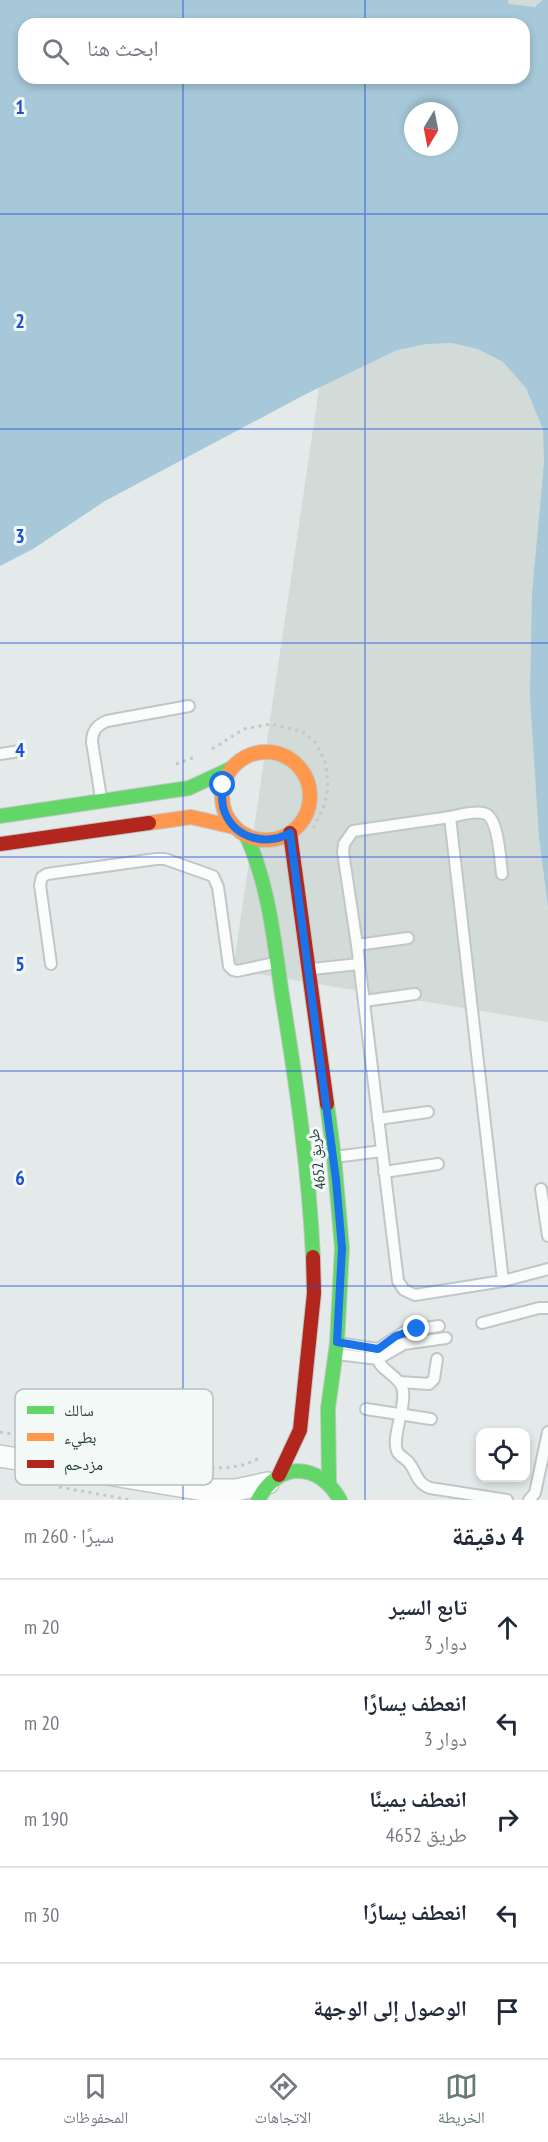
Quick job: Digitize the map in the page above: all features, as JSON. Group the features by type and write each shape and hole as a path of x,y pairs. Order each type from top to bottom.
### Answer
{"street":[{"path":"0,816 189,788 230,769 243,758 259,752 274,752 291,759 302,770 311,794 310,807 303,821 290,833 275,839 260,840 234,827 191,817 0,844"},
{"path":"230,769 223,785 222,800 225,814 234,827"},
{"name":"طريق 4652","path":"290,833 334,1157 342,1248 336,1348 328,1408 329,1482"},
{"name":"طريق 4652","path":"246,835 255,855 267,899 296,1084 312,1244 314,1293 300,1430 268,1486"},
{"path":"0,1456 15,1458"},
{"path":"174,1485 204,1490 236,1490 268,1486 296,1470 314,1473 329,1482 340,1500"},
{"path":"204,1490 227,1500"}],"lane":[{"path":"102,802 92,742 93,733 99,725 107,721 189,706"},
{"path":"0,754 20,751"},
{"path":"502,874 494,824 490,816 482,812 353,831 348,836 344,852 398,1281 404,1290 415,1295 503,1281 548,1269"},
{"path":"450,817 503,1281"},
{"path":"51,964 40,885 42,877 47,874 156,859 165,859 213,876 218,887 229,966 233,970 277,963"},
{"path":"357,945 408,938"},
{"path":"308,970 359,964"},
{"path":"364,1001 415,994"},
{"path":"378,1119 428,1112"},
{"path":"334,1157 382,1151"},
{"path":"384,1172 438,1164"},
{"path":"541,1189 548,1236"},
{"path":"483,1323 539,1308 548,1308"},
{"path":"378,1354 406,1331 439,1326"},
{"path":"336,1348 378,1354 404,1344 446,1338"},
{"path":"378,1354 383,1368 400,1382 404,1394 396,1448 411,1465 422,1484 430,1488 507,1500"},
{"path":"400,1382 429,1384 434,1379 437,1359"},
{"path":"366,1409 431,1419"},
{"path":"530,1500 535,1493 548,1432"}],"path":[{"path":"0,1432 15,1435"},
{"path":"213,1468 222,1469 247,1465 262,1457"},
{"path":"204,1490 205,1485"},
{"path":"55,1487 131,1500"}],"shaded area":[{"path":"376,0 548,0 548,1022 233,970 364,84 530,84 530,18 487,18"}],"water":[{"path":"0,0 508,0 509,4 535,7 543,0 548,0 548,907 539,837 530,696 532,594 544,463 543,429 526,388 503,362 478,349 452,343 427,344 397,350 306,394 105,501 33,549 0,566"}],"traffic: fast":[{"path":"0,816 189,788 230,769"},
{"path":"246,835 260,874 273,934 301,1126 313,1257"},
{"path":"327,1104 342,1248 337,1343 328,1408 329,1482"},
{"path":"258,1500 266,1487 276,1478 299,1471 321,1478 340,1500"}],"traffic: slow":[{"path":"266,752 283,755 297,765 307,779 310,796 307,813 297,827 283,837 266,840 249,837 235,827 225,813 222,796 225,779 235,765 249,755 266,752"},
{"path":"149,823 191,817 234,827"}],"traffic: jam":[{"path":"0,844 149,823"},
{"path":"290,833 327,1104"},
{"path":"279,1475 300,1430 314,1293 313,1257"}],"route":[{"path":"223,785 222,800 225,814 234,827 260,840 284,837 290,833 336,1180 342,1248 337,1342 378,1349 396,1336 417,1329"}]}
